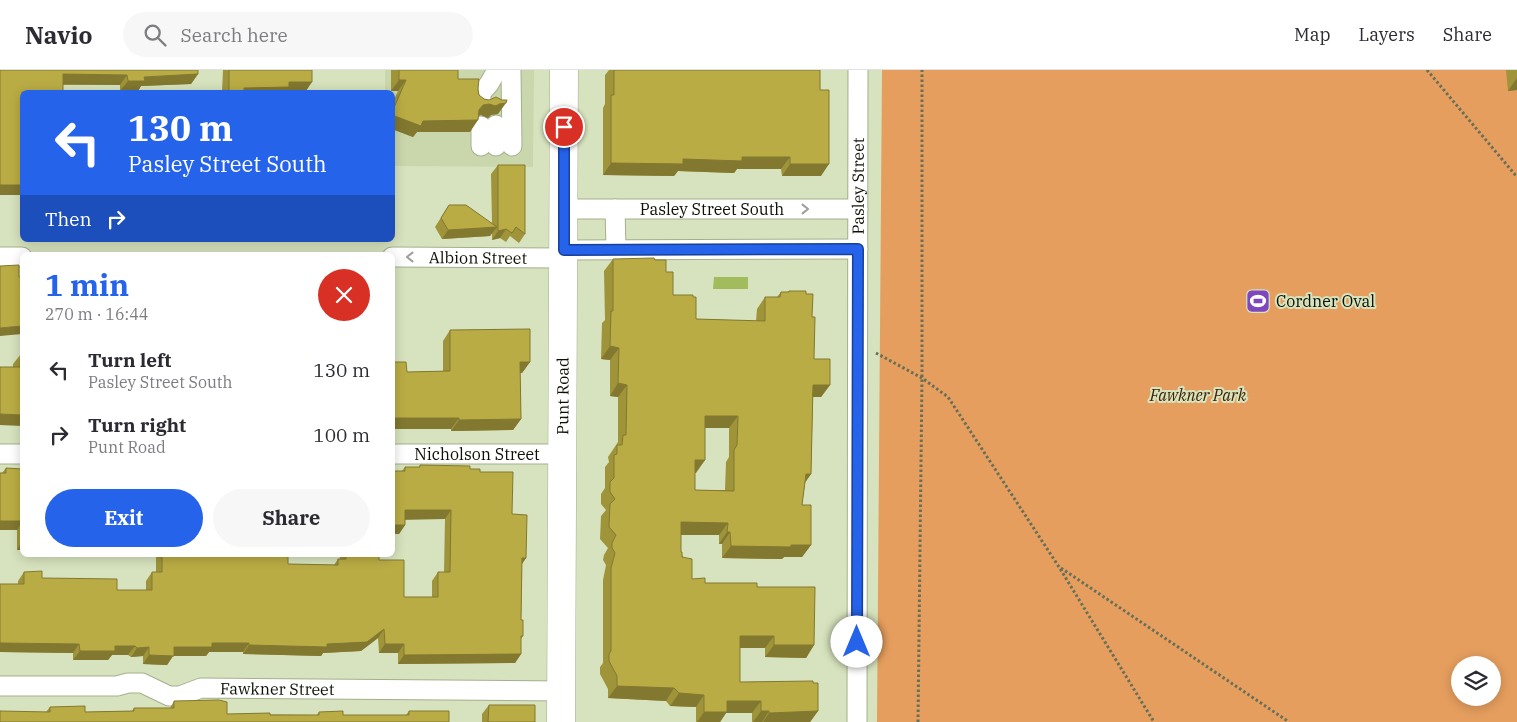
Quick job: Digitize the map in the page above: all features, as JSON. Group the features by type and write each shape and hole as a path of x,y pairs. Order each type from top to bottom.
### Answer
{"highway":[{"name":"Punt Road","path":"561,722 564,70"}],"street":[{"path":"489,106 496,146 511,70"},
{"name":"Pasley Street","path":"857,722 858,70"},
{"name":"Pasley Street South","path":"564,209 858,209"},
{"path":"615,209 616,249"},
{"path":"564,254 616,249 858,249"},
{"name":"Albion Street","path":"395,257 564,254"},
{"path":"0,256 20,257"},
{"path":"0,454 20,454"},
{"name":"Nicholson Street","path":"395,454 563,454"},
{"name":"Fawkner Street","path":"0,686 117,686 128,683 142,683 168,696 180,696 201,688 561,691"}],"path":[{"path":"918,722 922,378 922,70"},
{"path":"1427,70 1517,177"},
{"path":"876,348 876,354 922,378 948,397 1059,567 1154,722"},
{"path":"1059,567 1289,722"}],"shaded area":[{"path":"385,70 534,70 533,167 395,166 395,90 385,90"},
{"path":"714,277 748,277 748,289 713,289"}],"green space":[{"name":"Fawkner Park","path":"882,70 1517,70 1517,722 877,722"}],"building":[{"path":"0,70 198,70 198,74 144,77 145,81 128,81 127,75 63,74 63,90 20,90 20,185 0,185"},
{"path":"229,70 312,70 312,82 289,82 289,87 229,90"},
{"path":"399,70 458,70 458,79 479,79 479,95 484,99 489,100 496,97 507,100 506,103 496,106 483,105 479,110 478,120 423,121 421,126 395,116 395,105 406,80 399,80"},
{"path":"614,70 820,70 820,90 829,90 829,164 790,164 790,157 742,157 742,161 683,159 683,164 611,163 611,95 614,95"},
{"path":"498,165 525,165 525,234 516,227 512,233 506,229 498,231"},
{"path":"449,205 466,205 497,227 448,230 441,218"},
{"path":"654,258 655,260 666,260 666,272 673,272 673,295 693,295 693,297 696,297 696,319 765,321 765,297 780,297 781,292 789,291 806,291 806,294 813,294 812,317 815,317 814,359 830,359 830,385 813,385 811,474 806,474 802,505 811,505 811,545 791,545 791,547 731,546 730,532 727,532 728,523 681,522 681,552 682,557 692,559 692,579 705,578 705,583 757,583 757,587 815,587 814,645 774,645 774,636 740,636 740,682 813,681 813,683 818,683 818,711 769,713 769,711 761,711 761,701 727,701 727,712 704,712 704,695 679,693 674,688 617,686 617,676 609,661 611,651 611,568 615,553 612,543 616,535 609,527 610,504 615,499 610,492 610,482 614,478 614,455 617,454 617,445 622,445 623,435 626,435 627,385 618,383 619,348 610,346 611,311 613,311 613,259","holes":["705,416 738,416 737,445 734,450 734,491 695,490 695,460 705,460"]},
{"path":"19,265 20,326 0,328 0,266"},
{"path":"530,329 530,362 520,362 521,419 395,418 395,362 406,362 407,372 450,371 450,330"},
{"path":"0,367 20,367 20,415 0,414"},
{"path":"420,465 470,466 470,469 480,469 480,472 513,472 512,514 527,515 526,558 522,558 521,620 523,620 523,636 521,636 521,654 404,655 404,644 385,644 384,629 367,642 327,644 327,647 212,643 212,647 174,647 174,656 149,655 149,647 115,646 115,651 80,651 79,644 0,643 0,584 24,584 24,572 42,571 42,578 117,579 117,590 152,590 152,572 162,572 162,557 288,557 288,564 338,565 338,559 346,559 346,557 379,557 379,560 404,560 404,597 438,597 438,572 450,572 451,510 405,510 405,525 395,525 395,471 405,471 405,467 420,467"},
{"path":"6,468 20,469 20,521 0,521 0,473 6,473"},
{"path":"219,700 227,702 227,714 319,715 319,712 343,711 343,715 409,715 409,711 449,711 449,722 0,722 0,711 50,712 50,707 85,706 85,712 134,711 134,708 174,708 174,701"},
{"path":"489,705 535,705 535,722 488,722"}],"place":[{"name":"Cordner Oval","path":"1258,301"}],"route":[{"path":"564,127 564,250 858,249 857,642"}]}
